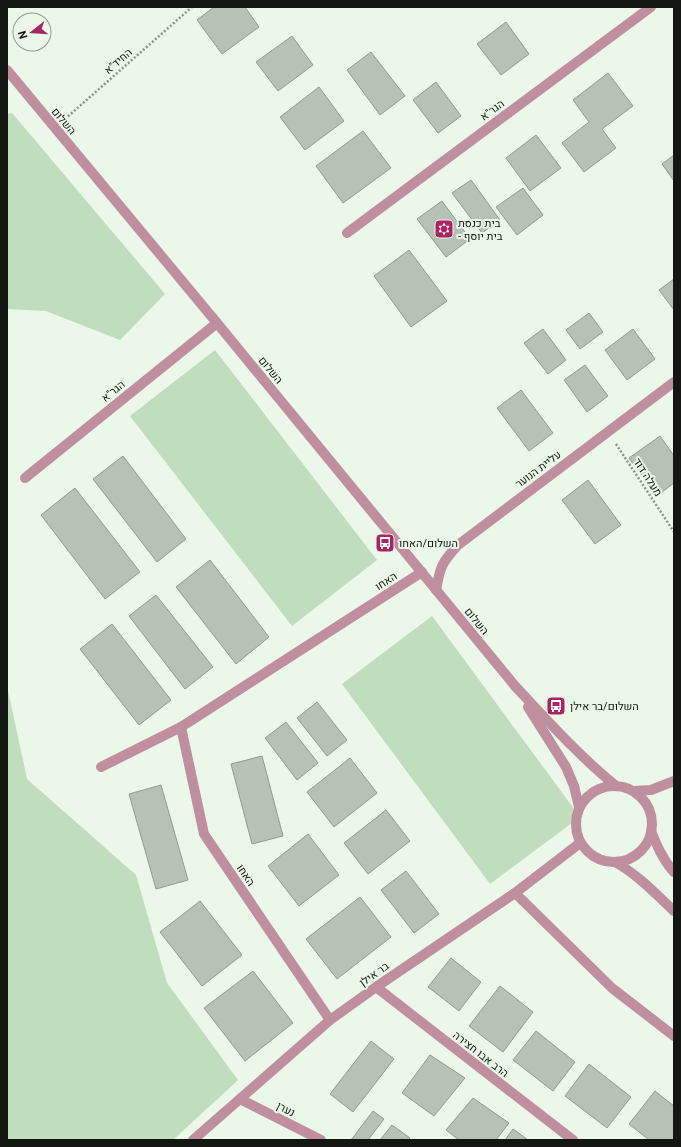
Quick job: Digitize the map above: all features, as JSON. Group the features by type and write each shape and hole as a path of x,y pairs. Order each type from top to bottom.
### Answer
{"street":[{"name":"הגר\"א","path":"347,232 651,7"},
{"name":"השלום","path":"7,70 515,686 572,746 616,786"},
{"name":"הגר\"א","path":"25,478 217,323"},
{"name":"עליית הנוער","path":"436,590 440,570 447,557 458,545 674,382"},
{"name":"האחו","path":"101,767 181,727 422,572"},
{"name":"השלום","path":"515,686 566,767 574,786 579,808"},
{"name":"האחו","path":"181,727 204,834 330,1020"},
{"path":"634,791 651,790 674,781"},
{"path":"609,786 622,786 634,791 644,800 650,812 653,824 650,838 644,849 634,857 623,862 611,862 598,859 588,853 580,843 576,832 576,819 579,808 586,797 596,789 609,786"},
{"path":"651,831 658,848 674,872"},
{"name":"בר אילן","path":"198,1138 330,1020 515,893 580,843"},
{"path":"615,862 629,870 674,911"},
{"path":"515,893 612,988 674,1036"},
{"name":"הרב אבו חצירה","path":"376,987 573,1140"},
{"name":"נערן","path":"240,1099 321,1140"}],"path":[{"name":"החיד\"א","path":"54,128 192,7"},
{"name":"מעלה דוד","path":"608,432 674,532"}],"green space":[{"path":"12,113 165,294 120,340 46,311 7,309 7,114"},
{"path":"215,350 377,560 292,626 130,416"},
{"path":"432,616 580,817 490,884 342,684"},
{"path":"7,686 27,779 136,875 167,983 238,1080 173,1140 7,1140"}],"building":[{"path":"214,7 245,7 259,27 222,54 197,20"},
{"path":"506,22 529,54 501,75 477,44"},
{"path":"292,36 313,65 278,91 256,62"},
{"path":"371,52 405,96 380,115 347,70"},
{"path":"608,73 633,106 602,129 616,148 584,172 562,143 589,122 573,100"},
{"path":"436,82 461,116 438,133 413,100"},
{"path":"319,87 344,121 305,150 280,117"},
{"path":"363,131 391,168 343,203 316,166"},
{"path":"536,135 561,168 530,191 506,158"},
{"path":"674,155 674,181 662,164"},
{"path":"471,180 500,220 482,233 452,193"},
{"path":"523,188 543,215 517,235 496,207"},
{"name":"בית כנסת - בית יוסף","path":"442,201 470,239 446,257 417,219"},
{"path":"409,250 447,301 411,327 374,276"},
{"path":"674,279 674,310 659,290"},
{"path":"589,313 603,332 580,349 566,330"},
{"path":"543,329 566,360 548,374 524,343"},
{"path":"633,329 655,359 627,380 605,350"},
{"path":"585,365 608,396 587,412 564,380"},
{"path":"521,390 553,433 529,451 497,408"},
{"path":"660,436 674,456 674,483 657,496 629,458"},
{"path":"123,456 186,539 157,562 93,479"},
{"path":"588,480 621,525 595,544 562,500"},
{"path":"75,488 140,572 105,599 41,515"},
{"path":"210,560 269,637 236,664 176,587"},
{"path":"156,595 213,667 185,689 129,616"},
{"path":"112,624 171,700 139,725 80,649"},
{"path":"317,702 347,740 327,756 297,718"},
{"path":"286,722 318,763 297,780 265,738"},
{"path":"262,756 283,836 252,844 231,764"},
{"path":"350,758 377,793 334,827 307,792"},
{"path":"161,785 188,880 156,889 129,794"},
{"path":"386,810 410,841 368,874 344,843"},
{"path":"308,834 339,875 299,906 268,866"},
{"path":"406,871 439,914 414,933 381,890"},
{"path":"360,897 391,937 337,979 306,939"},
{"path":"200,901 242,955 202,986 160,932"},
{"path":"451,958 481,982 459,1011 428,987"},
{"path":"253,971 293,1023 245,1061 204,1008"},
{"path":"500,986 533,1012 503,1052 469,1026"},
{"path":"536,1031 575,1062 553,1091 513,1060"},
{"path":"371,1041 394,1059 353,1112 330,1094"},
{"path":"430,1055 465,1078 434,1116 402,1093"},
{"path":"589,1064 631,1097 607,1128 565,1096"},
{"path":"655,1091 674,1106 674,1140 649,1140 629,1124"},
{"path":"473,1098 509,1123 496,1140 459,1140 446,1130"},
{"path":"373,1111 384,1119 368,1140 351,1140"},
{"path":"392,1125 410,1138 408,1140 380,1140"},
{"path":"513,1129 528,1140 505,1140"}],"place":[{"name":"בית כנסת - בית יוסף","path":"444,229"},
{"name":"השלום/האחו","path":"385,543"},
{"name":"השלום/בר אילן","path":"556,706"}]}
